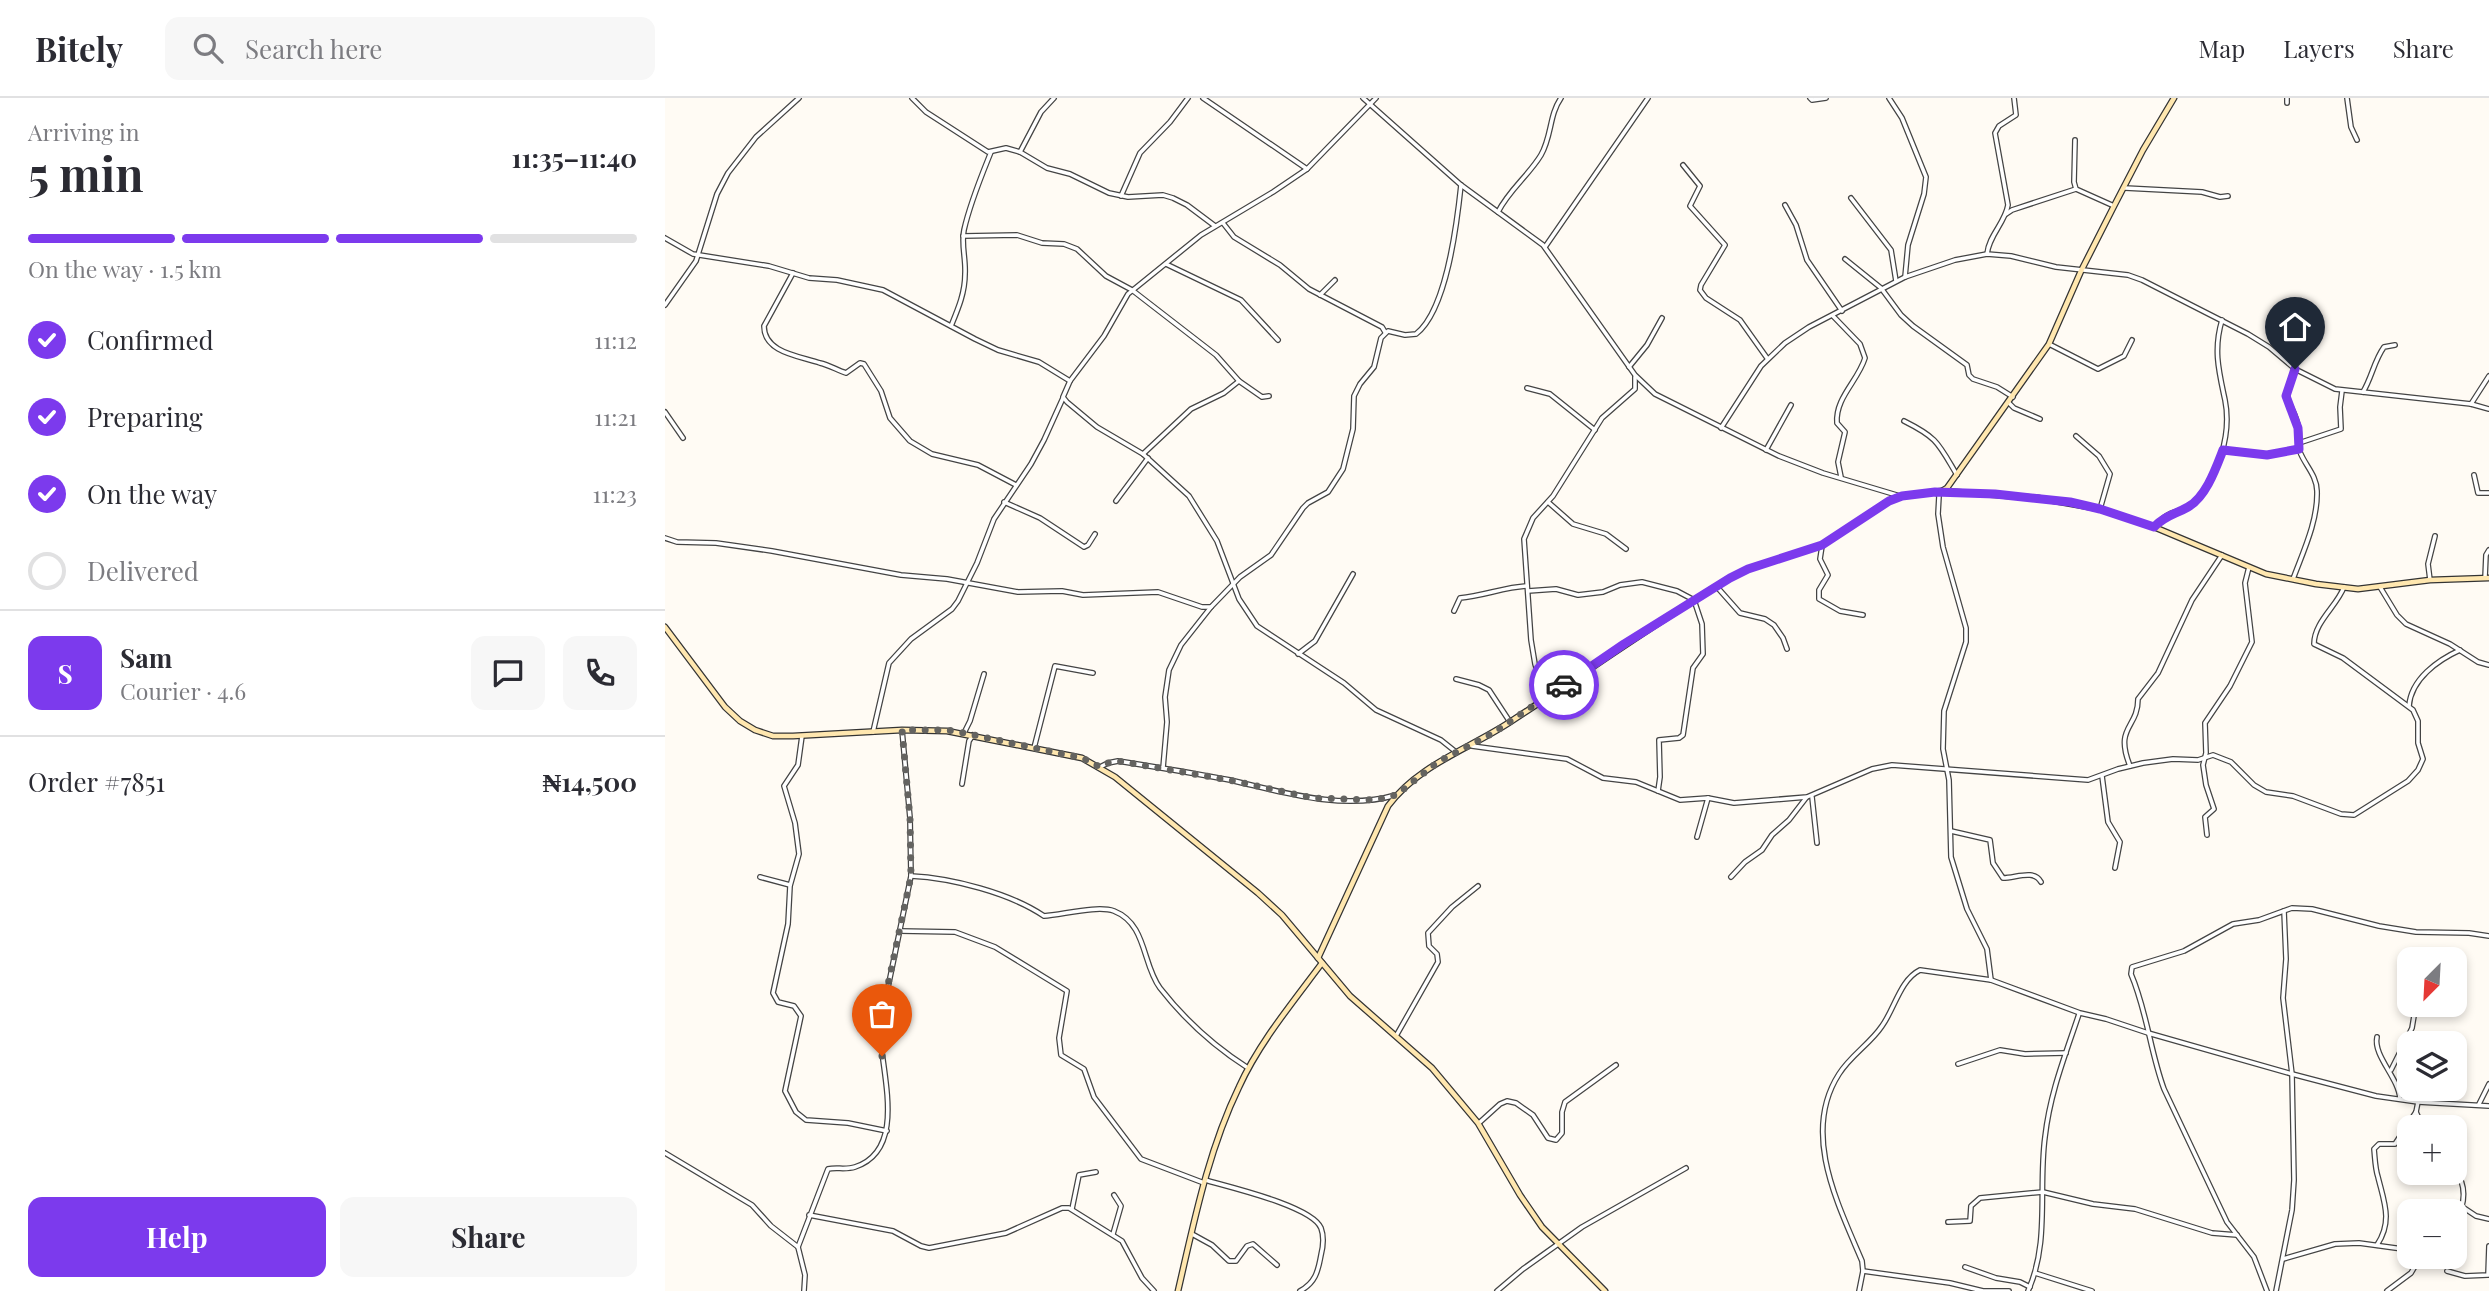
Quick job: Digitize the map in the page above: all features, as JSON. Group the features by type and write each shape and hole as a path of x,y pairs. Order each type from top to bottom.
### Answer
{"main road":[{"path":"1939,491 1957,475 2049,344 2081,271 2114,206 2174,98"},
{"path":"1318,958 1384,815 1396,795 1438,762 1472,746 1624,644 1717,586 1748,569 1822,545 1889,501 1902,496 1939,491 2038,498 2100,509 2154,527 2266,574 2344,587 2379,587 2430,580 2487,578"},
{"path":"665,627 707,684 740,721 773,736 947,730 1082,758 1100,767 1258,893 1282,915 1350,996 1433,1068 1478,1124 1520,1195 1557,1244 1605,1291"},
{"path":"1178,1291 1205,1182 1232,1102 1248,1068 1322,963"}],"street":[{"path":"665,305 694,266 717,194 728,173 756,137 799,98"},
{"path":"912,98 926,112 991,152 1006,148 1020,152 1047,168 1070,174 1109,193 1139,198 1163,195 1173,198 1216,227"},
{"path":"1020,152 1041,112 1054,98"},
{"path":"1121,196 1136,158 1170,122 1188,98"},
{"path":"1203,98 1307,169"},
{"path":"1363,98 1461,185 1545,247 1635,375 1663,398 1766,450 1816,470 1902,496"},
{"path":"873,732 889,663 911,639 952,608 968,583 993,519 1044,440 1070,381 1104,335 1124,299 1201,235 1307,169 1375,98"},
{"path":"1498,212 1541,155 1550,137 1555,107 1561,98"},
{"path":"1545,247 1648,98"},
{"path":"1810,98 1826,98"},
{"path":"1888,98 1902,118 1926,177 1921,206 1910,238 1905,277"},
{"path":"1986,254 1990,239 2008,205 1995,133 1999,126 2016,115 2014,98"},
{"path":"2347,98 2351,127 2357,140"},
{"path":"2075,140 2076,189"},
{"path":"951,326 963,290 963,236 991,152"},
{"path":"1682,165 1700,186 1690,206 1724,245 1705,276 1700,290 1706,298 1740,320 1767,358"},
{"path":"1222,223 1234,237 1280,265 1320,295 1382,327 1385,332 1411,336 1423,329 1428,322 1441,289 1455,235 1461,185"},
{"path":"2125,188 2228,196"},
{"path":"2005,215 2012,210 2076,189 2114,206"},
{"path":"1851,198 1891,250 1896,281"},
{"path":"1785,205 1807,260 1842,311"},
{"path":"963,236 1017,235 1042,243 1064,244 1077,249 1106,276 1132,290 1216,355 1239,381 1262,397 1269,396"},
{"path":"665,238 688,252 769,266 809,278 837,280 883,290 998,350 1039,362 1070,381"},
{"path":"1721,428 1767,358 1798,333 1905,277 1955,260 1986,254 2011,256 2081,271 2127,275 2142,280 2260,341 2311,379 2342,391 2471,404 2489,409"},
{"path":"1845,259 1881,288 1913,326 1967,365 1969,375 1973,379 1997,387 2013,397"},
{"path":"1165,263 1241,300 1278,340"},
{"path":"793,273 764,326 766,337 773,346 846,373 860,363 864,364 881,391 890,418 910,441 932,454 978,465 1016,485"},
{"path":"1320,295 1335,280"},
{"path":"1833,316 1863,348 1865,358 1838,412 1837,423 1845,432 1839,461 1841,477"},
{"path":"1629,367 1647,345 1662,318"},
{"path":"2154,527 2168,514 2194,503 2209,482 2223,450 2226,402 2218,366 2218,336 2222,320"},
{"path":"1163,768 1167,722 1165,697 1169,670 1181,645 1240,577 1271,555 1303,508 1328,492 1343,469 1353,429 1354,396 1374,367 1385,332"},
{"path":"2049,344 2098,369 2124,356 2132,340"},
{"path":"2362,393 2377,357 2384,347 2395,345"},
{"path":"2293,579 2309,535 2317,492 2316,482 2299,449 2298,428 2286,396 2295,369"},
{"path":"1545,698 1535,664 1524,539 1533,518 1548,502 1605,414 1635,390 1635,375"},
{"path":"2471,404 2489,376"},
{"path":"1143,454 1191,410 1224,393 1239,381"},
{"path":"1527,388 1550,394 1595,430"},
{"path":"2299,443 2341,429 2342,391"},
{"path":"1063,397 1097,427 1143,454 1178,484 1199,510 1223,554 1234,586 1254,623 1344,683 1376,710 1441,740 1456,752"},
{"path":"2008,402 2014,408 2040,419"},
{"path":"1766,450 1791,405"},
{"path":"665,412 683,438"},
{"path":"1904,421 1937,441 1957,475"},
{"path":"2075,436 2099,456 2110,474 2100,509"},
{"path":"2223,450 2267,455 2299,449"},
{"path":"1116,501 1148,458"},
{"path":"2474,475 2478,493 2489,493"},
{"path":"1939,491 1938,514 1943,547 1966,628 1966,642 1944,711 1943,749 1947,770 1951,858 1968,909 1987,949 1991,980"},
{"path":"1004,502 1041,518 1084,547 1087,547 1095,534"},
{"path":"1548,502 1573,524 1606,534 1626,549"},
{"path":"2430,580 2428,564 2435,536"},
{"path":"665,538 677,542 716,543 841,562 901,575 1025,593 1158,593 1202,607 1212,607"},
{"path":"1822,545 1820,559 1828,576 1819,590 1819,599 1840,611 1863,615"},
{"path":"2487,578 2486,555 2489,550"},
{"path":"2130,766 2124,736 2138,708 2138,699 2158,673 2192,600 2222,555"},
{"path":"2207,835 2205,817 2214,809 2203,765 2207,718 2230,686 2252,642 2245,583 2249,568"},
{"path":"1298,654 1315,641 1353,573"},
{"path":"1454,611 1460,598 1502,591 1514,586 1556,589 1578,595 1642,582 1694,600 1702,624 1703,654 1693,668 1683,735 1679,738 1659,740 1658,792"},
{"path":"1717,586 1740,613 1765,619 1774,625 1787,649"},
{"path":"1472,746 1567,758 1603,778 1636,782 1680,800 1708,798 1742,803 1809,797 1882,766 2088,780 2130,766 2173,759 2198,760 2213,755 2225,758 2266,792 2293,796 2341,814 2354,815 2408,781 2423,759 2418,743 2419,721 2409,706 2343,658 2314,644 2327,612 2338,601 2344,587"},
{"path":"2379,587 2406,624 2450,643 2478,662 2489,665"},
{"path":"2450,643 2450,654"},
{"path":"2409,706 2409,700 2430,668 2460,650"},
{"path":"1034,749 1054,667 1058,665 1093,673"},
{"path":"964,733 984,674"},
{"path":"1456,679 1489,690 1510,722"},
{"path":"2402,703 2409,700"},
{"path":"804,1291 804,1275 798,1247 828,1170 854,1168 863,1163 883,1142 887,1131 889,1107 880,1026 911,876 910,818 902,730"},
{"path":"962,784 972,735"},
{"path":"802,736 798,765 784,788 799,847 790,885 787,929 780,951 773,993 778,1002 794,1006 801,1016 785,1082 787,1098 796,1112 806,1120 848,1123 887,1131"},
{"path":"1100,767 1118,761 1313,798 1376,800 1396,795"},
{"path":"2102,776 2108,822 2120,842 2115,868"},
{"path":"1809,797 1817,843"},
{"path":"1731,877 1745,862 1762,850 1772,835 1809,797"},
{"path":"1697,837 1708,798"},
{"path":"1950,831 1990,840 1993,863 2003,878 2033,874 2038,876 2041,882"},
{"path":"911,876 962,883 1029,906 1044,916 1112,910 1140,937 1154,978 1160,987 1197,1028 1248,1068"},
{"path":"761,877 790,885"},
{"path":"1395,1036 1438,962 1437,954 1429,946 1428,933 1452,906 1478,886"},
{"path":"2267,1291 2254,1258 2237,1235 2204,1175 2164,1089 2145,1015 2131,974 2132,967 2184,951 2233,925 2264,918 2283,910 2312,909 2379,926 2416,932 2459,932 2489,936"},
{"path":"2276,1291 2292,1210 2294,1180 2292,1074 2283,998 2286,923 2283,910"},
{"path":"900,931 955,932 995,947 1065,989 1067,994 1059,1038 1061,1055 1084,1069 1094,1097 1141,1159 1205,1182 1288,1206 1315,1220 1321,1227 1321,1257 1314,1281 1300,1291"},
{"path":"1859,1291 1862,1262 1830,1185 1822,1121 1824,1106 1846,1065 1883,1026 1912,974 1920,970 1937,970 1991,980 2080,1013 2105,1018 2148,1033 2292,1074 2397,1096"},
{"path":"1965,1267 1996,1278 2020,1282 2029,1289 2040,1253 2045,1136 2053,1089 2080,1013"},
{"path":"2391,1070 2412,1028 2414,1017"},
{"path":"2377,1037 2375,1045 2391,1070 2397,1091"},
{"path":"1958,1064 2000,1050 2025,1054 2066,1053"},
{"path":"1478,1124 1507,1101 1516,1103 1533,1115 1548,1138 1556,1140 1562,1133 1565,1102 1616,1065"},
{"path":"2479,1104 2489,1084"},
{"path":"2414,1101 2489,1106"},
{"path":"2377,1245 2388,1221 2385,1199 2377,1176 2374,1149 2379,1144 2395,1144 2416,1112 2418,1102"},
{"path":"665,1153 752,1205 771,1226 798,1247"},
{"path":"1497,1291 1582,1227 1686,1168"},
{"path":"1072,1209 1080,1173 1096,1172"},
{"path":"1948,1222 1970,1221 1971,1206 1980,1198 2043,1192 2093,1204 2135,1209 2212,1233 2237,1235"},
{"path":"1113,1234 1121,1210 1114,1195"},
{"path":"809,1215 893,1231 921,1247 929,1248 1006,1233 1062,1208 1072,1209 1122,1241 1142,1278 1154,1291"},
{"path":"2467,1210 2476,1216 2489,1219"},
{"path":"1192,1234 1212,1245 1229,1261 1236,1261 1247,1246 1253,1244 1277,1265"},
{"path":"2283,1259 2335,1244 2359,1243 2397,1248"},
{"path":"2447,1271 2465,1276 2488,1275 2489,1246"},
{"path":"2387,1291 2413,1269"},
{"path":"1863,1271 1950,1283 1983,1291 2010,1291"},
{"path":"2035,1273 2092,1291"}],"way so far":[{"path":"882,1056 882,1013 911,876 910,818 902,730 947,730 964,733 1082,758 1100,767 1118,761 1313,798 1376,800 1396,795 1438,762 1472,746 1564,685"}],"route":[{"path":"1564,685 1730,578 1748,569 1822,545 1889,501 1902,496 1942,491 2038,498 2100,509 2154,527 2168,514 2194,503 2209,482 2223,450 2267,455 2299,449 2298,428 2286,396 2295,369"}]}
